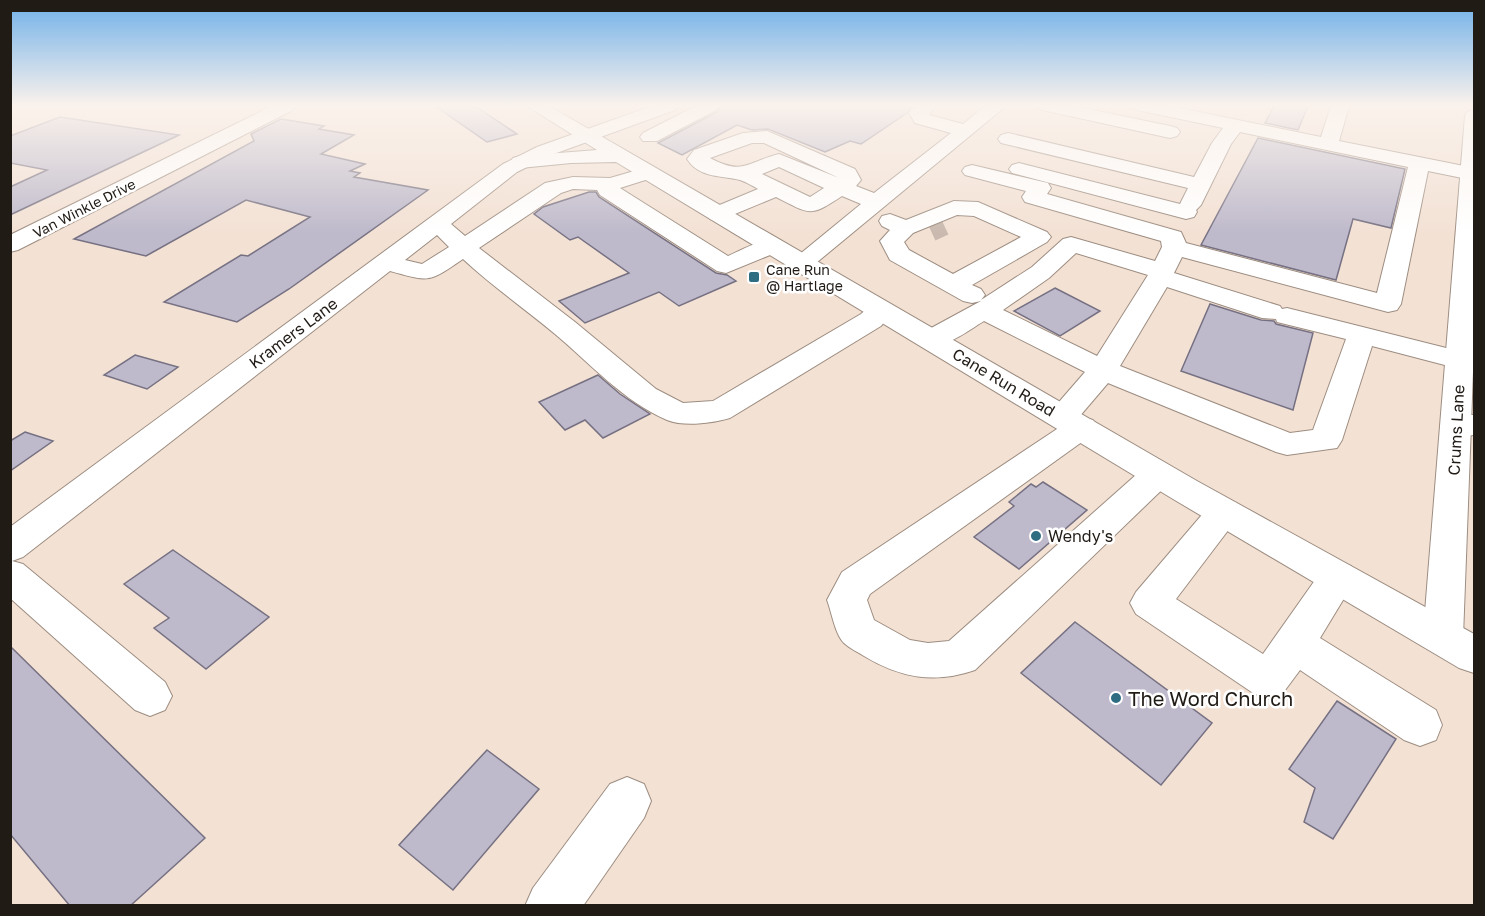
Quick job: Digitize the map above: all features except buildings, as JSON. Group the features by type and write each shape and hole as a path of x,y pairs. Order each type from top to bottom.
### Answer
{"main road":[{"name":"Van Winkle Drive","path":"10,245 202,149"},
{"name":"Kramers Lane","path":"10,547 520,162 553,149"},
{"name":"Cane Run Road","path":"606,149 933,339 1158,474 1459,646"},
{"path":"520,162 615,154 626,149"},
{"path":"716,149 701,154 697,159 720,172 745,174 811,206 850,180 848,173 794,149"},
{"path":"801,263 944,149"},
{"path":"997,149 972,171 1040,188 1034,197 1173,242 1388,304 1419,163"},
{"path":"1106,149 1201,185"},
{"path":"1158,474 960,657 931,662 907,660 858,631 847,600 856,583 1072,422 1161,274 1186,212 1220,149"},
{"path":"1347,149 1472,174"},
{"name":"Crums Lane","path":"1459,646 1465,425 1460,360 1469,316 1473,149"},
{"path":"1188,159 1211,164"},
{"path":"745,174 779,160 840,187 872,206 898,235 899,255 953,285 990,311 1103,370 1287,444 1326,440 1361,336"},
{"path":"984,160 1186,212"},
{"path":"387,263 426,273 553,189 573,183 610,184 648,173"},
{"path":"610,184 608,190 726,266 772,246"},
{"path":"683,239 776,189"},
{"path":"898,235 954,208 978,209 1039,237 953,285"},
{"path":"898,235 937,228 978,209"},
{"path":"438,224 465,249 565,328 645,396 679,413 718,411 871,320 882,310"},
{"path":"933,339 1059,277 1054,263 1071,244 1279,314 1460,360"},
{"path":"1224,512 1150,603 1268,680 1338,577"},
{"path":"10,575 150,696"},
{"path":"1294,644 1420,725"},
{"path":"550,906 627,801"}],"tunnel":[{"path":"931,231 944,225"}],"place":[{"name":"Cane Run @ Hartlage","path":"754,277"},
{"name":"Wendy's","path":"1036,536"},
{"name":"The Word Church","path":"1116,698"}]}
